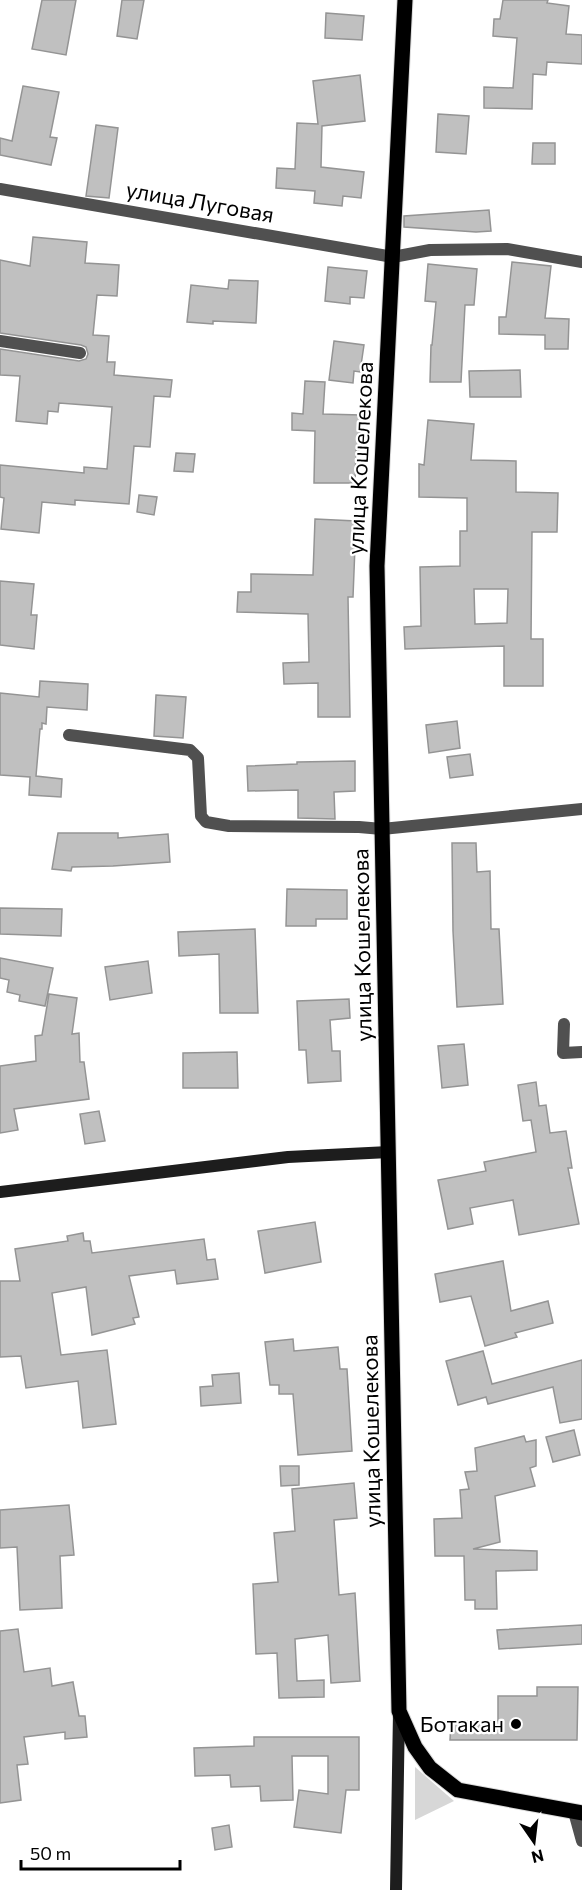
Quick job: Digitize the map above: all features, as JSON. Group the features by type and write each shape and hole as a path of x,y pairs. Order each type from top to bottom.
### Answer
{"main road":[{"name":"улица Кошелекова","path":"396,1890 399,1711 377,566 405,0"},
{"path":"0,1192 288,1157 389,1152"},
{"path":"399,1711 415,1747 430,1768 458,1790 578,1812"}],"street":[{"name":"улица Луговая","path":"0,189 393,256"},
{"path":"393,256 430,249 507,249 582,262"},
{"path":"0,341 80,354"},
{"path":"69,735 190,750 198,758 201,816 206,822 229,826 382,829 582,809"},
{"path":"564,1024 563,1053 582,1052"},
{"path":"578,1812 582,1841"}],"shaded area":[{"path":"415,1767 454,1801 415,1820"}],"building":[{"path":"42,0 76,0 66,55 32,49"},
{"path":"122,0 144,0 137,39 117,36"},
{"path":"503,0 548,0 547,3 569,6 566,34 582,35 582,64 547,62 546,75 533,74 532,109 484,108 484,87 513,88 517,38 493,36 494,19 500,19"},
{"path":"326,13 364,16 362,40 325,38"},
{"path":"360,75 365,121 322,126 321,167 364,172 361,198 343,196 342,206 314,203 315,191 276,188 277,168 295,169 297,123 318,124 313,81"},
{"path":"23,86 59,92 50,137 57,138 51,165 0,155 0,138 12,141"},
{"path":"438,114 469,116 466,154 436,152"},
{"path":"96,125 118,128 109,198 86,196"},
{"path":"533,143 555,143 555,164 532,164"},
{"path":"489,210 491,231 404,227 404,216"},
{"path":"33,237 87,242 85,263 119,265 117,296 97,295 93,335 109,336 107,362 115,362 114,375 172,380 170,397 154,396 150,447 134,446 129,504 75,500 75,505 42,502 39,533 1,529 4,498 0,497 0,465 84,473 84,467 107,469 112,407 59,403 58,412 48,411 47,424 16,421 20,376 0,375 0,349 79,361 86,359 88,354 86,347 81,345 0,333 0,260 30,266"},
{"path":"512,262 551,266 545,318 569,319 568,349 545,349 545,335 499,334 499,317 506,317"},
{"path":"428,264 477,269 474,305 465,305 461,382 430,382 436,302 425,301"},
{"path":"328,267 367,271 364,298 350,297 350,304 325,301"},
{"path":"229,280 258,281 256,323 187,322 191,285 228,289"},
{"path":"334,341 364,345 360,372 354,371 353,383 329,380"},
{"path":"520,370 521,397 470,397 469,371"},
{"path":"305,381 325,382 323,414 361,415 359,450 356,450 355,483 314,483 315,431 292,430 292,413 303,414"},
{"path":"428,420 474,424 471,460 516,461 516,492 558,493 557,532 532,532 531,639 543,639 543,686 504,686 504,646 405,649 404,627 421,626 420,567 460,566 460,531 467,531 467,498 419,497 419,464 424,465","holes":["474,589 508,589 507,623 475,624"]},
{"path":"176,453 195,454 193,472 174,471"},
{"path":"139,495 157,497 154,515 137,512"},
{"path":"315,519 356,521 353,597 348,597 350,717 318,717 318,683 284,684 283,663 309,662 308,614 237,612 238,592 251,592 251,574 313,575"},
{"path":"0,581 34,584 31,615 37,615 34,649 0,645"},
{"path":"40,681 88,684 87,710 47,707 46,724 42,723 42,729 40,729 36,776 62,779 61,797 29,795 30,777 0,775 0,693 39,697"},
{"path":"156,695 186,697 183,738 154,736"},
{"path":"457,721 460,748 429,753 426,725"},
{"path":"470,754 473,775 450,778 447,757"},
{"path":"355,761 355,791 334,792 335,819 298,818 298,790 248,791 247,766"},
{"path":"58,833 118,833 118,838 168,834 170,862 72,867 71,871 52,869"},
{"path":"452,843 476,843 477,872 490,871 491,929 499,929 503,1004 457,1007"},
{"path":"287,889 347,890 347,919 316,919 316,926 286,926"},
{"path":"0,908 62,909 61,936 0,934"},
{"path":"255,929 258,1013 220,1013 219,954 179,956 178,932"},
{"path":"0,958 53,968 45,1006 19,1001 20,995 7,992 9,980 0,978"},
{"path":"148,961 152,993 110,1000 105,967"},
{"path":"49,994 77,998 72,1034 79,1033 80,1062 84,1062 89,1099 14,1109 18,1130 0,1133 0,1066 36,1061 35,1036 42,1035"},
{"path":"349,999 350,1018 330,1020 332,1051 340,1051 341,1081 308,1083 306,1050 299,1050 297,1001"},
{"path":"464,1044 468,1085 442,1088 438,1046"},
{"path":"237,1052 238,1088 183,1088 183,1053"},
{"path":"536,1082 539,1106 546,1105 550,1133 566,1131 572,1168 568,1168 579,1224 519,1235 513,1200 470,1208 473,1224 448,1229 438,1180 486,1171 484,1162 536,1152 531,1120 523,1121 518,1085"},
{"path":"99,1111 105,1141 85,1144 80,1114"},
{"path":"315,1222 321,1262 265,1273 258,1231"},
{"path":"83,1233 84,1241 90,1241 92,1253 204,1239 207,1260 215,1259 218,1279 177,1284 175,1270 129,1276 139,1317 133,1318 135,1324 92,1335 86,1287 52,1293 61,1355 107,1350 116,1424 83,1428 78,1381 26,1388 21,1356 0,1357 0,1281 20,1281 15,1249 68,1241 67,1236"},
{"path":"503,1261 511,1311 548,1301 553,1323 515,1333 517,1337 485,1346 471,1296 440,1302 435,1274"},
{"path":"293,1339 294,1351 338,1347 340,1369 347,1369 352,1451 298,1455 293,1394 279,1394 279,1385 270,1385 265,1342"},
{"path":"483,1351 492,1384 582,1360 582,1419 560,1423 553,1387 488,1404 486,1397 458,1405 446,1361"},
{"path":"239,1373 241,1403 201,1406 200,1387 213,1386 212,1375"},
{"path":"574,1430 580,1455 553,1462 546,1437"},
{"path":"524,1436 526,1442 536,1440 536,1466 530,1468 535,1486 495,1496 500,1542 473,1549 537,1551 537,1570 496,1571 497,1609 475,1609 475,1600 465,1600 464,1556 435,1556 434,1519 462,1518 460,1490 469,1489 465,1472 477,1471 475,1448"},
{"path":"280,1466 299,1466 299,1485 281,1486"},
{"path":"354,1483 357,1518 334,1520 339,1595 355,1593 360,1681 331,1683 328,1635 295,1639 297,1681 324,1680 324,1697 279,1698 277,1653 256,1654 253,1584 278,1582 274,1533 295,1531 292,1489"},
{"path":"69,1505 74,1555 60,1556 62,1608 20,1610 17,1547 0,1548 0,1510"},
{"path":"582,1625 582,1644 499,1649 497,1630"},
{"path":"18,1629 24,1672 50,1668 52,1686 73,1682 79,1716 85,1716 87,1737 65,1739 65,1732 24,1737 28,1764 17,1765 21,1800 0,1803 0,1631"},
{"path":"537,1687 578,1687 577,1740 450,1740 451,1723 498,1721 498,1696 537,1696"},
{"path":"254,1737 359,1737 359,1790 346,1790 341,1833 294,1827 299,1790 328,1794 328,1756 292,1756 293,1800 261,1801 260,1786 231,1787 230,1775 195,1776 194,1748 254,1746"},
{"path":"229,1825 232,1847 215,1850 212,1828"}],"place":[{"name":"Ботакан","path":"516,1724"}]}
